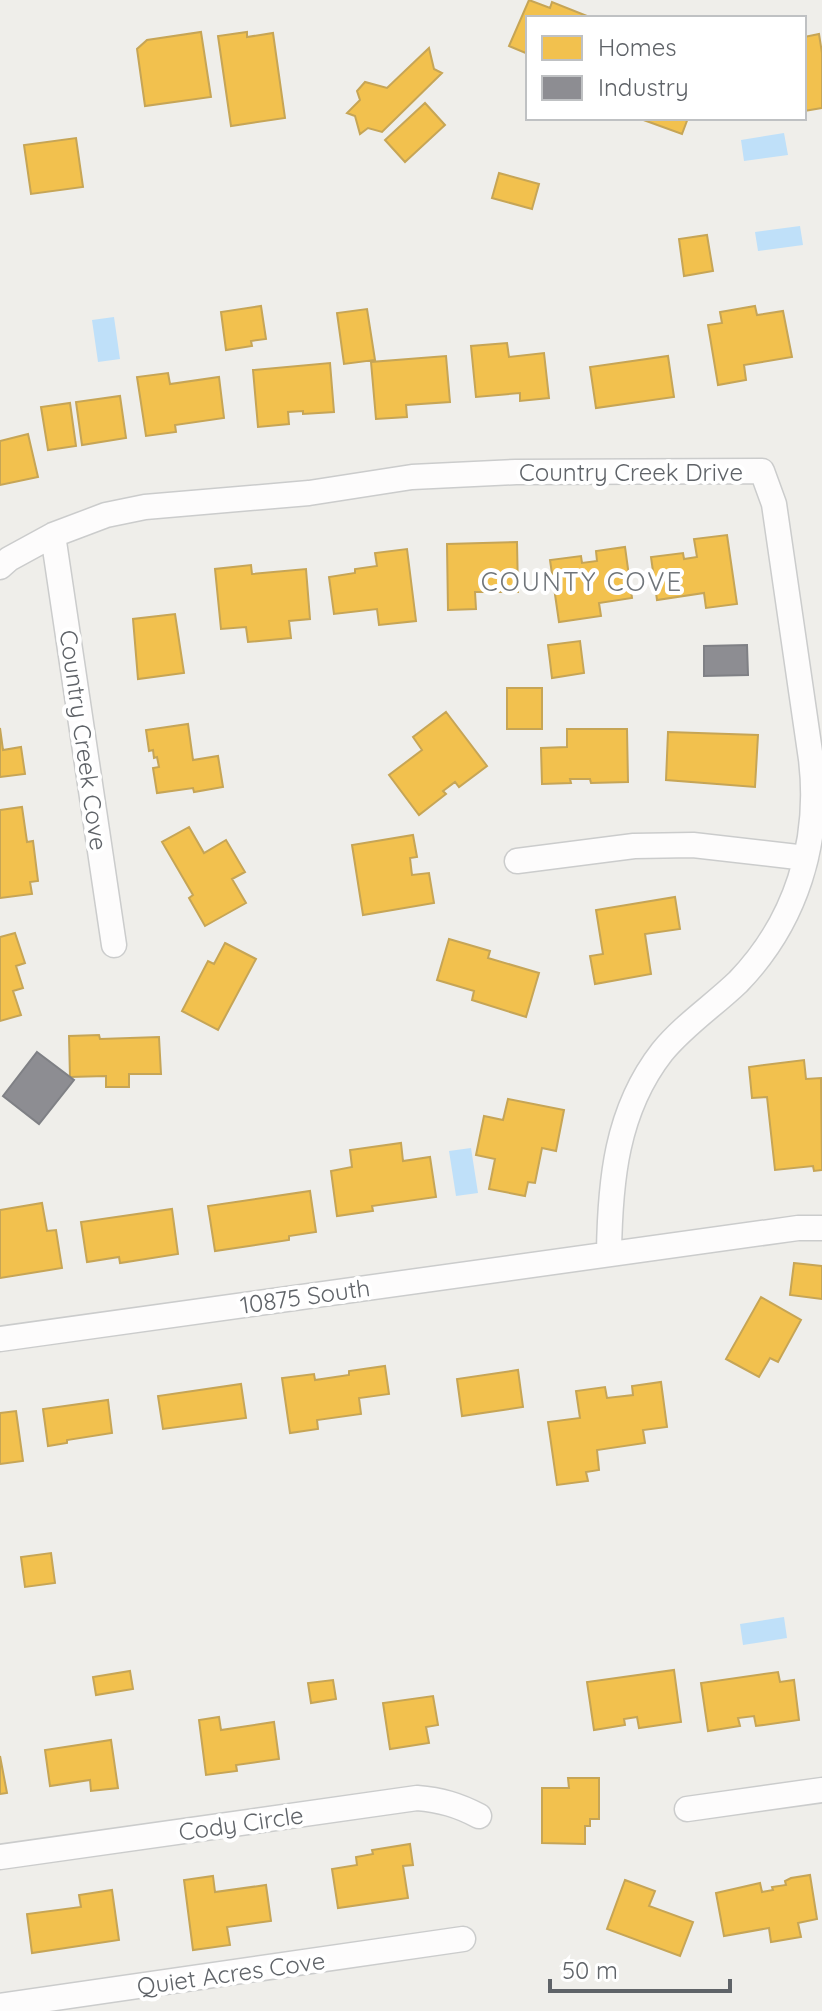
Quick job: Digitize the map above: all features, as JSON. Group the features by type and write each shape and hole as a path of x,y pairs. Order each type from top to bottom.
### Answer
{"street":[{"name":"Country Creek Drive","path":"0,567 53,535 106,515 145,507 309,493 412,477 516,472 762,471 774,504 815,793 813,826 794,895 777,931 758,959 736,983 684,1028 661,1053 633,1105 617,1151 610,1190 609,1253"},
{"name":"Country Creek Cove","path":"53,535 114,945"},
{"path":"517,861 663,845 693,845 806,858"},
{"name":"10875 South","path":"0,1339 609,1253 798,1228 822,1228"},
{"path":"687,1809 822,1790"},
{"name":"Cody Circle","path":"0,1857 417,1798 460,1806 479,1816"},
{"name":"Quiet Acres Cove","path":"0,2006 463,1939"}],"water":[{"path":"784,133 788,155 744,161 741,140"},
{"path":"800,226 803,245 758,251 755,232"},
{"path":"114,317 120,359 98,362 92,320"},
{"path":"471,1148 478,1193 456,1196 449,1151"},
{"path":"784,1617 787,1638 743,1645 740,1624"}],"building: Homes":[{"path":"529,0 550,8 552,2 587,16 526,16 526,53 509,46"},
{"path":"201,32 211,97 145,106 137,49 147,40"},
{"path":"247,32 247,37 273,33 285,118 231,126 218,36"},
{"path":"819,34 822,108 806,111 806,37"},
{"path":"429,48 434,69 442,73 382,132 368,128 360,134 355,116 347,113 360,100 357,91 365,82 387,88"},
{"path":"425,103 445,125 405,162 385,140"},
{"path":"644,120 687,120 682,134"},
{"path":"76,138 83,187 31,194 24,145"},
{"path":"499,173 539,184 532,209 492,198"},
{"path":"707,235 713,271 684,276 679,239"},
{"path":"261,306 266,339 251,341 252,346 226,350 221,312"},
{"path":"755,306 757,315 783,311 792,357 744,365 746,380 718,385 708,325 722,323 720,312"},
{"path":"367,309 375,360 344,364 337,313"},
{"path":"507,343 509,357 544,353 549,398 520,401 520,393 476,397 471,346"},
{"path":"446,356 450,402 406,405 407,417 376,419 371,362"},
{"path":"668,356 674,397 596,408 590,367"},
{"path":"330,363 334,412 288,412 289,424 258,427 253,370"},
{"path":"168,373 170,384 219,377 224,418 175,425 176,432 146,436 137,377"},
{"path":"120,396 126,438 82,445 76,402"},
{"path":"70,403 76,446 48,450 41,407"},
{"path":"28,434 38,477 0,485 0,441"},
{"path":"727,535 737,604 706,608 704,593 657,600 651,557 683,553 684,559 697,557 694,539"},
{"path":"517,542 518,592 475,592 476,609 448,610 447,544"},
{"path":"625,547 632,598 599,603 601,616 559,622 550,560 581,556 582,563 597,561 596,551"},
{"path":"407,549 416,621 379,625 377,609 334,614 329,577 377,566 375,553"},
{"path":"251,565 252,574 306,569 310,619 289,621 291,638 248,642 246,627 221,629 215,569"},
{"path":"175,614 184,673 138,679 133,619"},
{"path":"580,641 584,673 552,678 548,645"},
{"path":"507,688 542,688 542,729 507,729"},
{"path":"446,712 487,766 459,787 455,782 443,791 446,794 419,815 389,775 422,750 413,737"},
{"path":"188,724 193,760 218,756 223,787 157,793 153,768 159,767 153,750 149,751 146,730"},
{"path":"0,728 3,750 21,747 25,774 0,777"},
{"path":"567,729 627,729 628,782 591,783 590,779 570,779 571,783 542,784 541,748 567,747"},
{"path":"668,732 758,735 755,787 666,780"},
{"path":"22,807 27,842 33,841 38,881 30,882 32,894 0,898 0,810"},
{"path":"189,827 204,853 226,840 245,872 232,879 246,903 205,926 189,898 193,895 162,842"},
{"path":"413,835 417,857 410,858 412,875 429,873 434,903 363,915 352,845"},
{"path":"675,897 680,929 645,934 651,974 595,984 590,956 603,954 596,910"},
{"path":"15,933 25,963 16,966 23,988 13,991 21,1015 0,1021 0,937"},
{"path":"449,939 490,951 488,958 539,973 526,1017 472,1000 474,991 437,980"},
{"path":"225,943 256,959 218,1030 182,1011 208,961 214,964"},
{"path":"99,1035 100,1039 159,1037 161,1074 129,1074 129,1087 106,1087 106,1076 70,1077 69,1036"},
{"path":"804,1060 806,1079 821,1078 822,1170 814,1171 813,1166 775,1170 767,1097 752,1098 749,1067"},
{"path":"508,1099 564,1110 556,1151 542,1148 535,1183 528,1182 525,1196 489,1189 495,1159 476,1155 484,1116 503,1120"},
{"path":"401,1143 403,1161 430,1157 436,1197 372,1206 373,1211 337,1216 331,1171 352,1167 350,1150"},
{"path":"310,1191 316,1232 289,1236 289,1240 215,1251 208,1206"},
{"path":"42,1203 47,1231 56,1230 62,1268 0,1278 0,1210"},
{"path":"172,1209 178,1254 120,1263 119,1257 87,1262 81,1222"},
{"path":"794,1263 822,1266 822,1299 790,1295"},
{"path":"761,1297 801,1320 778,1362 770,1358 759,1377 726,1359"},
{"path":"385,1366 389,1394 359,1398 361,1414 317,1420 318,1429 290,1433 282,1378 314,1374 315,1380"},
{"path":"518,1370 523,1407 462,1416 457,1379"},
{"path":"661,1382 667,1427 643,1430 645,1443 597,1450 599,1470 586,1472 588,1481 557,1485 548,1422 580,1418 576,1391 605,1387 607,1398 633,1395 632,1386"},
{"path":"241,1384 246,1418 163,1429 158,1396"},
{"path":"108,1400 112,1433 48,1446 43,1409"},
{"path":"16,1411 23,1461 0,1464 0,1413"},
{"path":"51,1553 55,1583 25,1587 21,1557"},
{"path":"674,1670 681,1722 639,1728 637,1717 624,1719 625,1725 594,1730 587,1682"},
{"path":"130,1671 133,1689 96,1695 93,1677"},
{"path":"778,1672 780,1682 794,1680 799,1720 756,1726 754,1716 738,1718 740,1726 708,1731 701,1683"},
{"path":"333,1680 336,1699 311,1703 308,1683"},
{"path":"433,1696 438,1725 426,1727 429,1743 390,1749 383,1703"},
{"path":"219,1717 221,1730 274,1722 279,1759 236,1765 237,1771 206,1775 199,1720"},
{"path":"111,1740 118,1788 91,1791 90,1780 50,1786 45,1750"},
{"path":"0,1756 7,1793 0,1794"},
{"path":"568,1778 599,1778 599,1819 590,1819 590,1826 585,1826 585,1844 542,1843 542,1788 569,1788"},
{"path":"410,1844 413,1865 403,1866 408,1898 338,1908 332,1869 357,1865 356,1857 373,1854 372,1850"},
{"path":"810,1875 817,1919 798,1923 801,1937 771,1942 769,1928 724,1936 716,1893 760,1883 762,1892 773,1890 772,1887 786,1885 785,1881 791,1878"},
{"path":"213,1876 215,1892 266,1885 271,1921 227,1927 230,1945 193,1950 184,1880"},
{"path":"625,1880 655,1891 649,1906 693,1922 680,1956 607,1929"},
{"path":"112,1890 119,1940 32,1953 27,1914 81,1907 79,1895"}],"building: Industry":[{"path":"747,645 748,675 704,676 704,646"},
{"path":"37,1052 74,1080 39,1124 3,1096"}],"district":[{"name":"COUNTY COVE","path":"582,581"}]}
